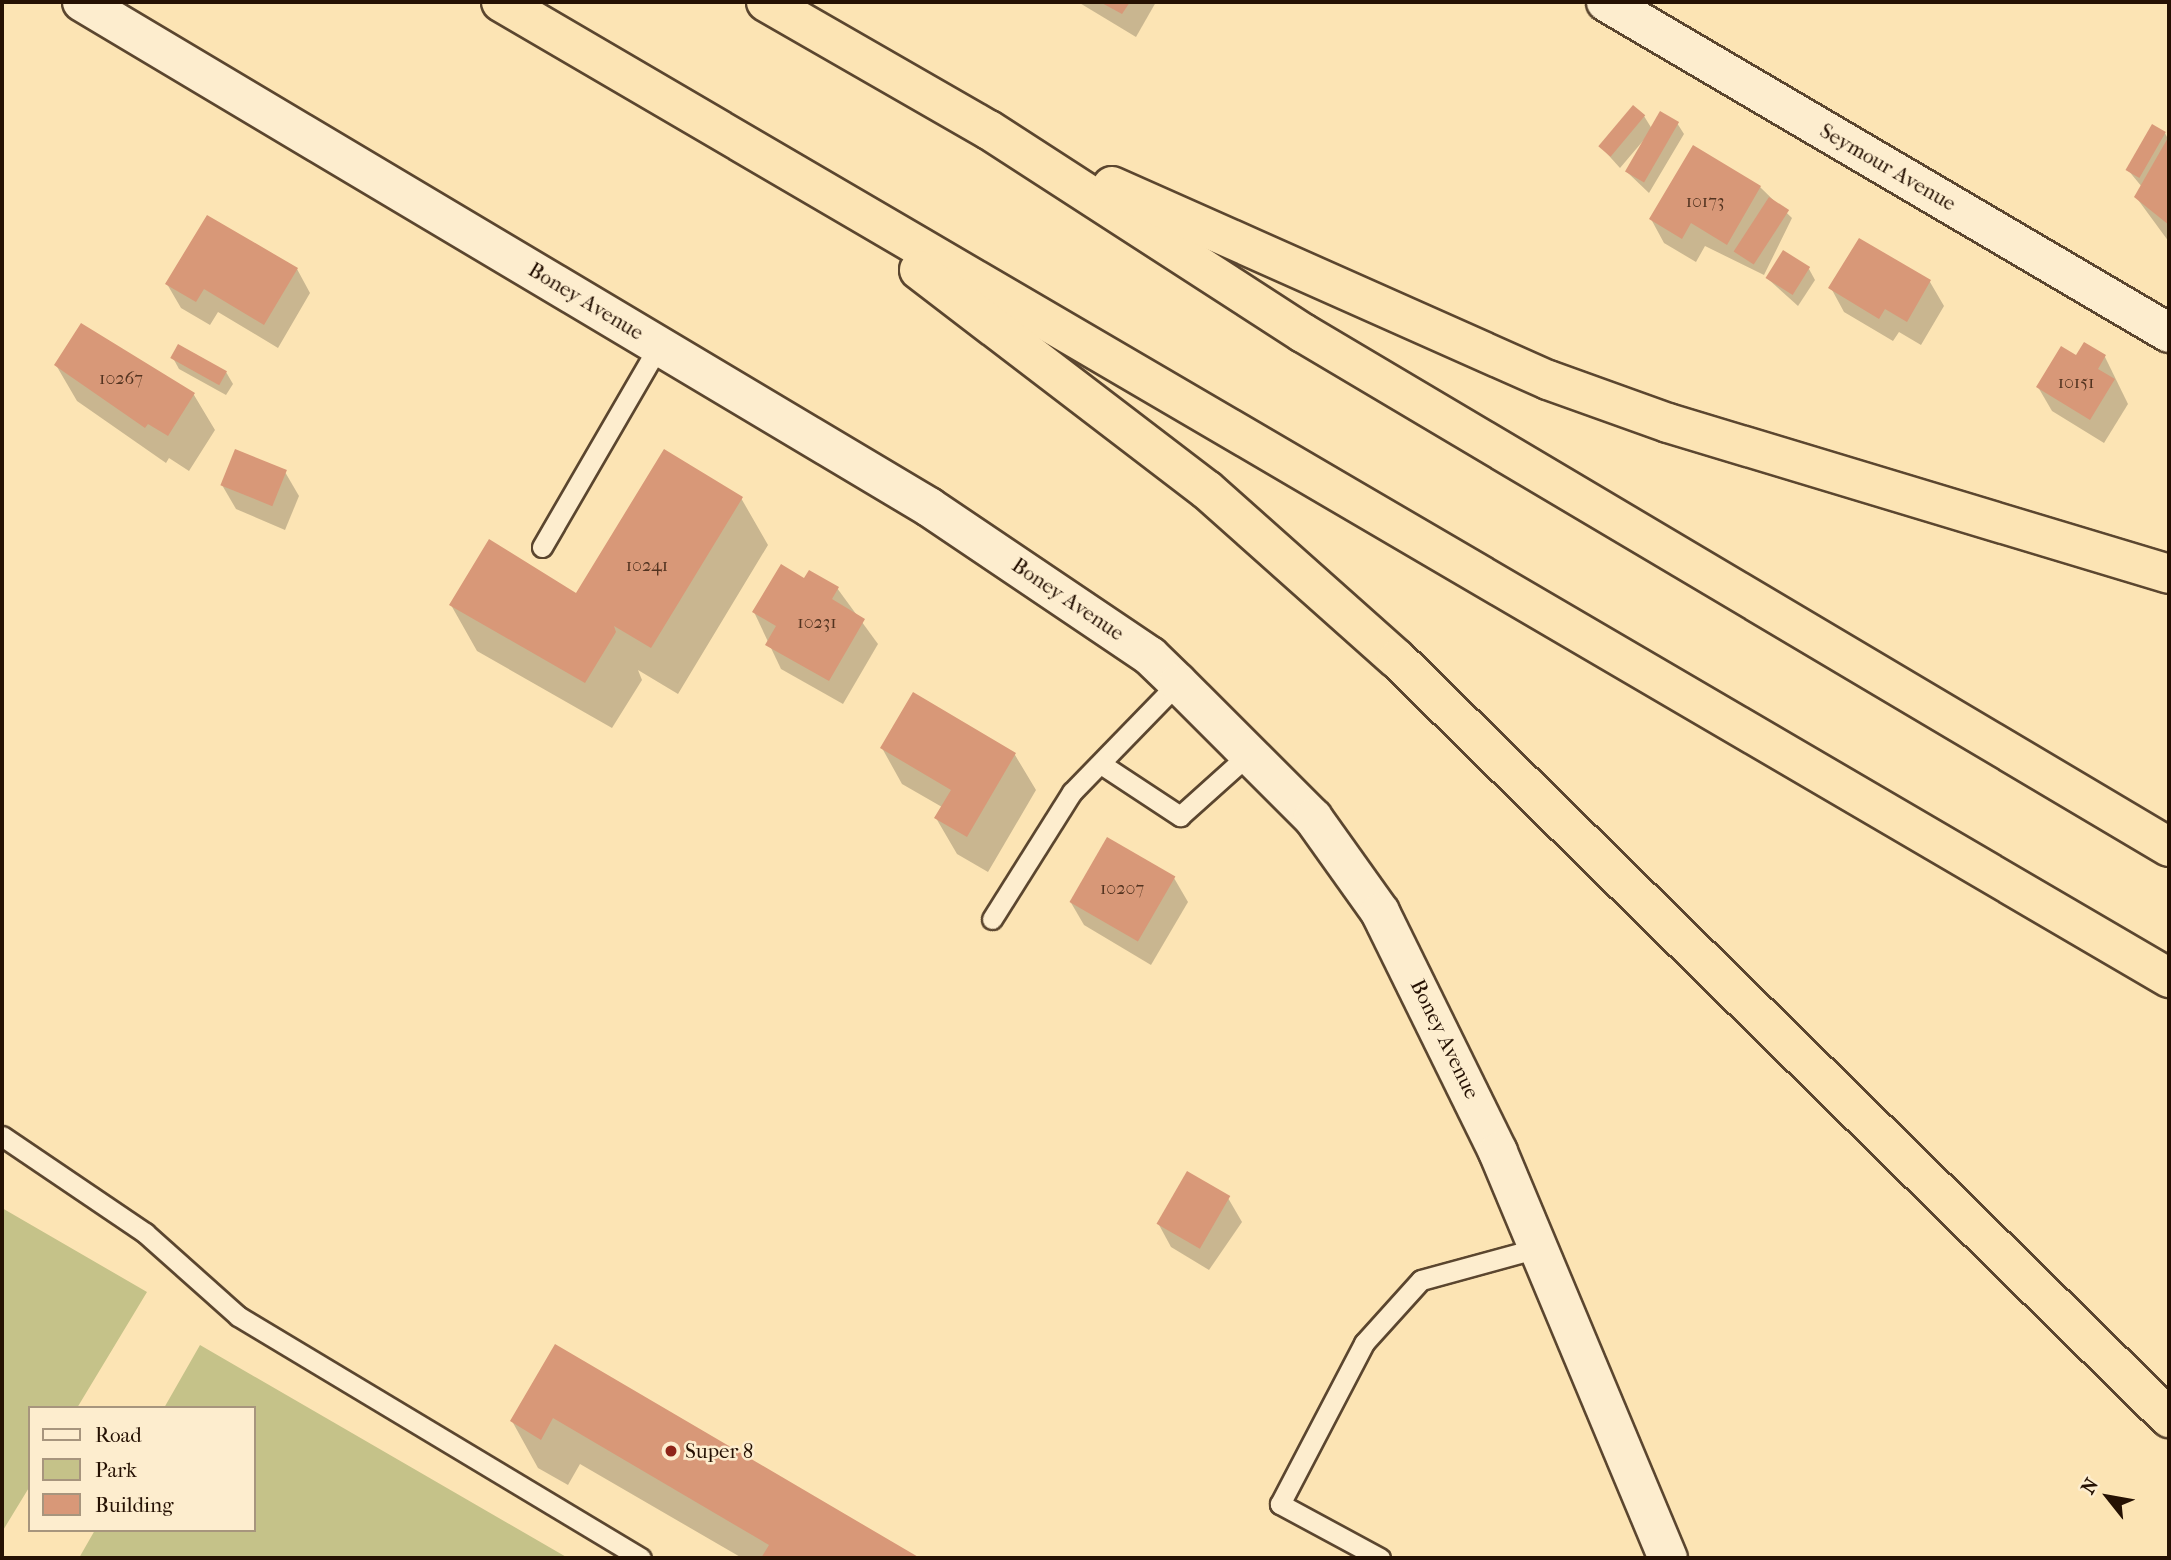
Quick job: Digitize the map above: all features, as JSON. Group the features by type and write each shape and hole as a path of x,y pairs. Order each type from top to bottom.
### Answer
{"highway":[{"path":"501,2 806,183 2169,978"},
{"path":"766,2 989,130 1303,333 2169,847"},
{"path":"989,130 1548,380 1707,435 2169,574"},
{"path":"806,183 1207,490 1295,567 1607,863 2169,1418"}],"street":[{"name":"Boney Avenue","path":"82,2 659,345 1037,577 1150,656 1178,682 1313,818 1380,912 1429,1002 1538,1248 1668,1558"},
{"name":"Seymour Avenue","path":"1606,2 2169,333"}],"lane":[{"path":"542,547 659,345"},
{"path":"992,919 1072,792 1178,682"},
{"path":"1101,764 1180,816 1249,754"},
{"path":"2,1136 145,1233 248,1323 641,1558"},
{"path":"1380,1558 1280,1504 1364,1343 1421,1280 1538,1248"}],"green space":[{"path":"2,1208 147,1292 78,1406 28,1406 28,1489 2,1532"},
{"path":"200,1345 568,1558 79,1558 94,1532 256,1532 256,1406 165,1406"}],"building":[{"path":"1100,2 1130,2 1122,14"},
{"path":"1633,105 1645,115 1611,157 1598,146"},
{"path":"1660,111 1679,122 1644,183 1625,172"},
{"path":"2152,124 2166,132 2139,178 2126,170"},
{"path":"2169,136 2169,225 2134,197"},
{"path":"1693,145 1761,186 1727,245 1691,223 1682,239 1649,219"},
{"path":"1769,197 1789,210 1754,265 1734,252"},
{"path":"207,215 298,268 264,325 204,289 196,302 165,284"},
{"path":"1859,238 1931,280 1907,322 1885,309 1879,319 1828,288"},
{"path":"1783,250 1810,267 1793,295 1766,278"},
{"path":"81,323 195,393 168,436 148,424 145,428 54,365"},
{"path":"2084,342 2106,355 2098,369 2115,379 2090,420 2036,387 2061,346 2076,355"},
{"path":"178,344 227,371 219,385 170,358"},
{"path":"235,449 287,470 272,506 220,485"},
{"path":"664,449 743,497 651,648 614,626 616,632 585,683 449,605 489,539 576,593"},
{"path":"781,564 804,578 809,570 839,587 832,599 865,619 829,681 765,645 776,626 752,612"},
{"path":"913,692 1016,753 967,837 934,818 951,790 880,748"},
{"path":"1107,837 1175,876 1138,941 1070,902"},
{"path":"1187,1171 1230,1196 1200,1249 1156,1224"},
{"name":"Super 8","path":"555,1344 920,1558 761,1558 769,1545 553,1418 541,1440 510,1421"}],"place":[{"name":"Super 8","path":"671,1451"}]}
